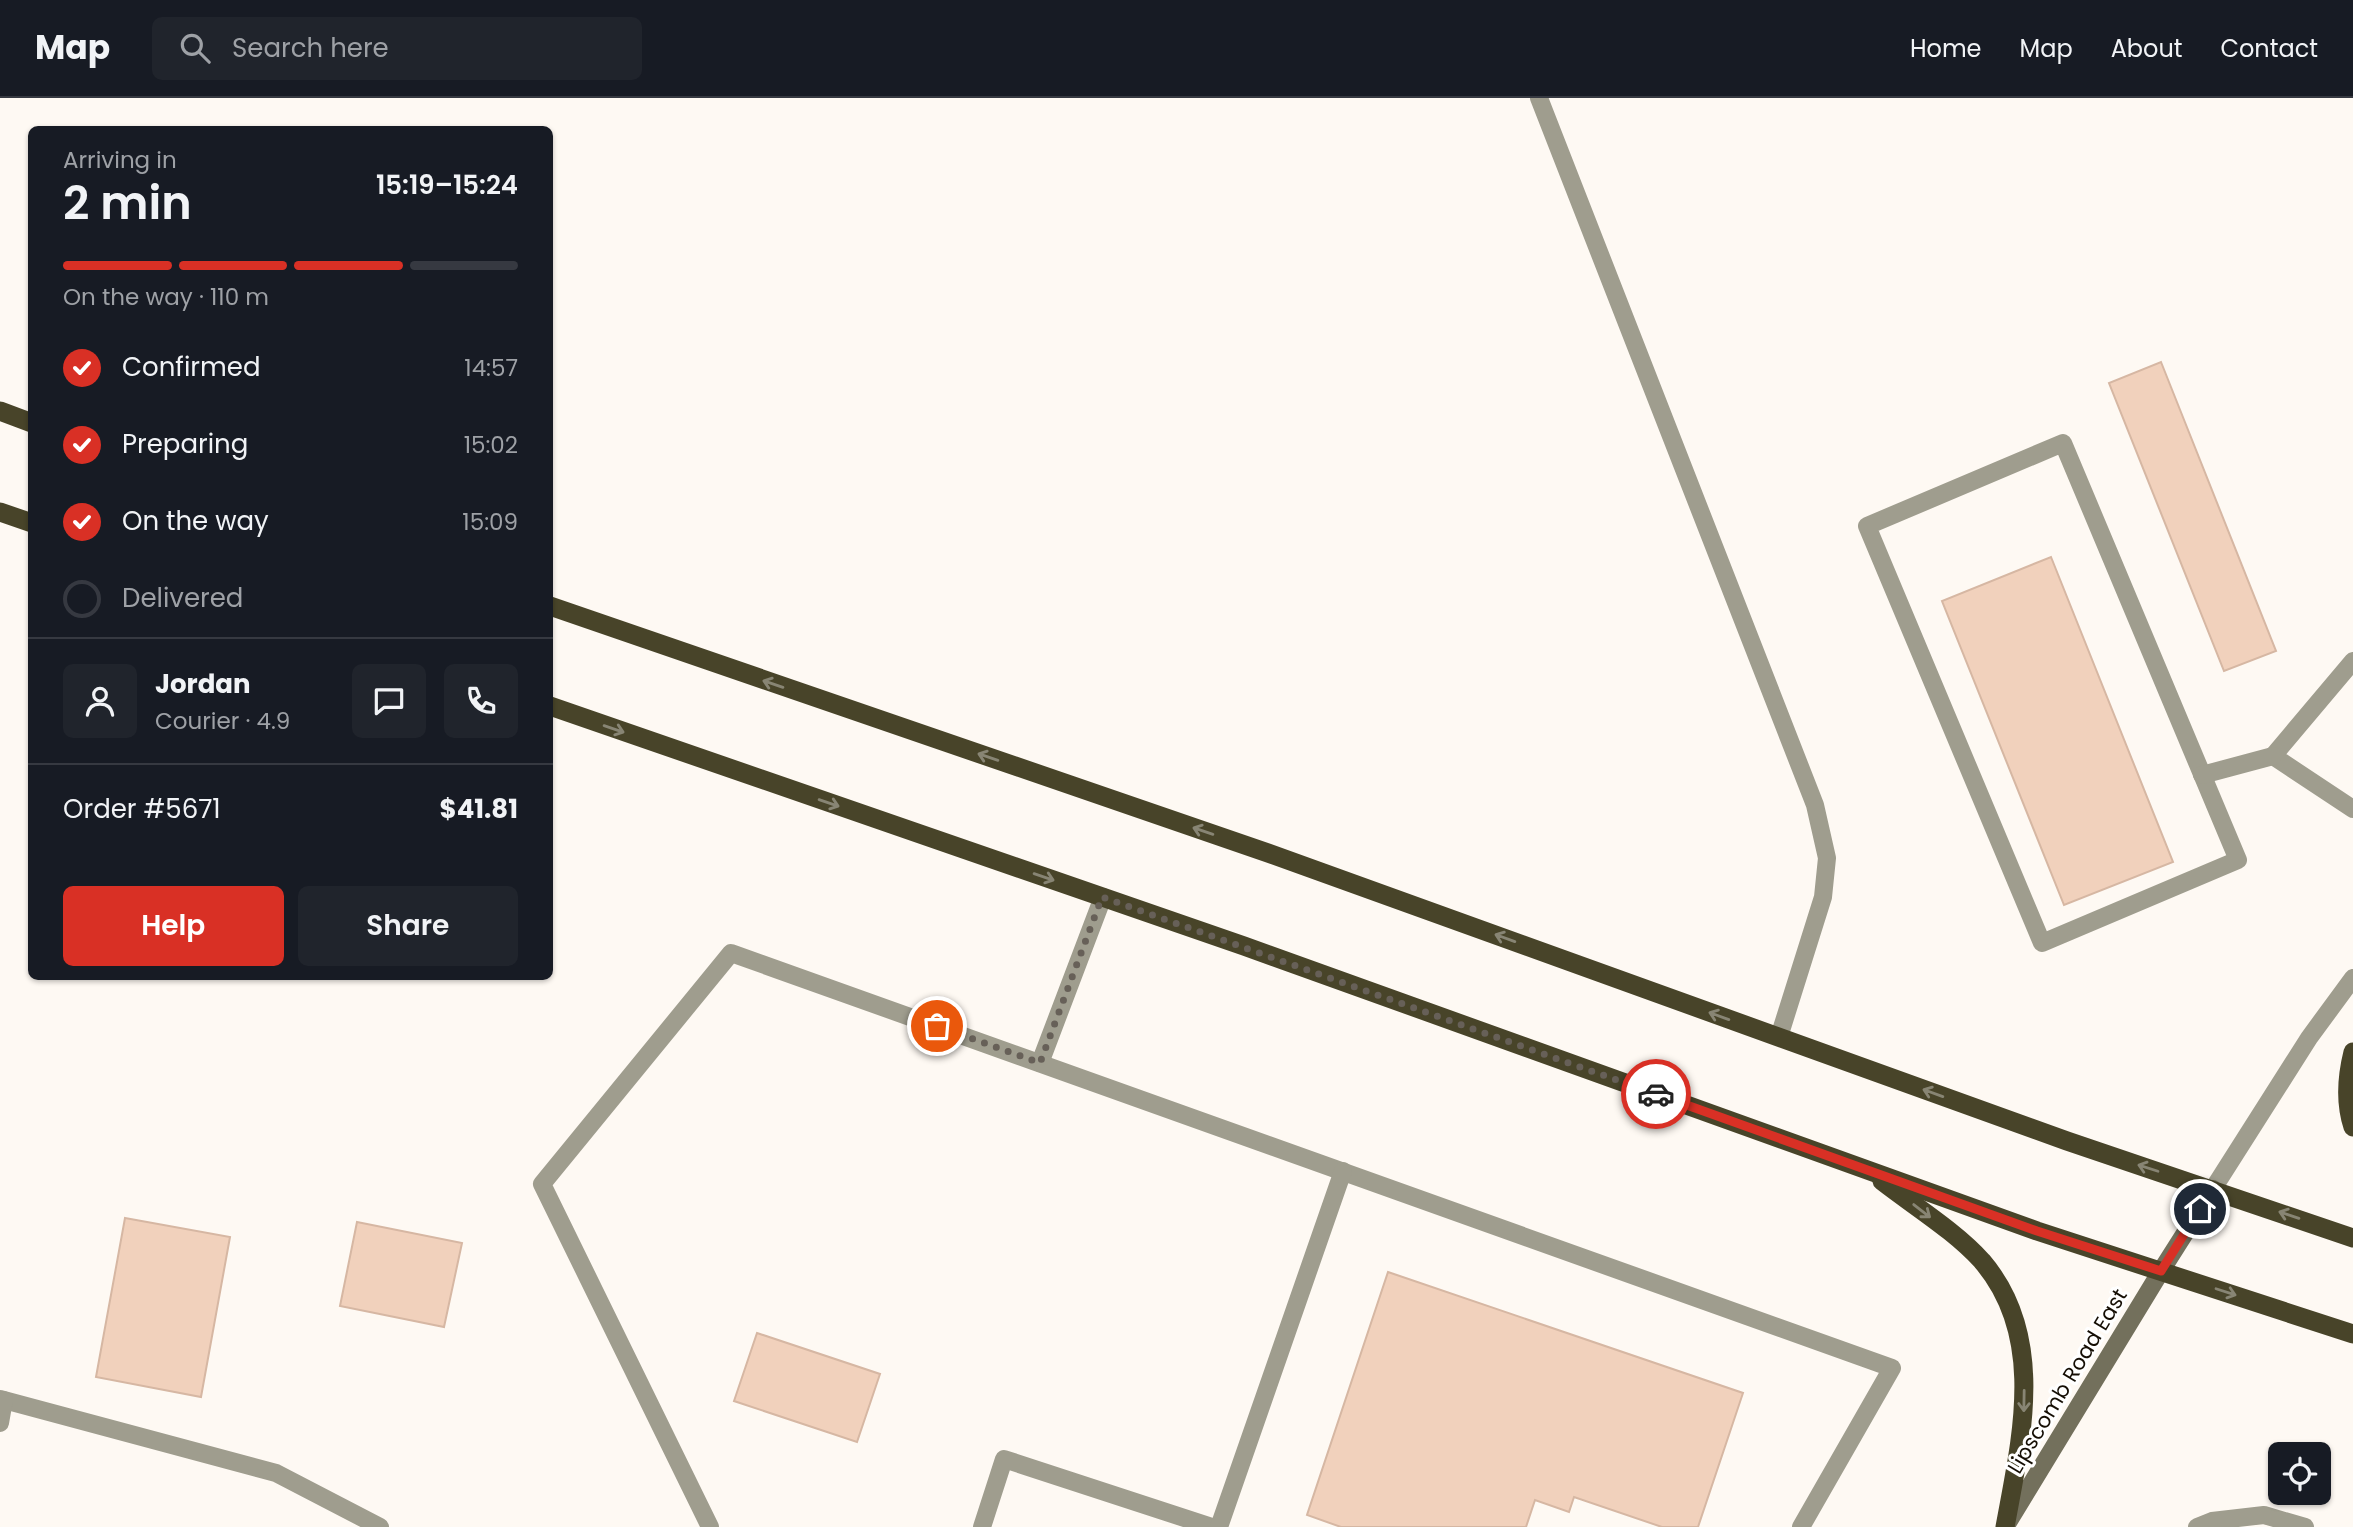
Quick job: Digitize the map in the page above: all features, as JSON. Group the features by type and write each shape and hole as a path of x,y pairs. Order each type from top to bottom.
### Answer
{"highway":[{"path":"0,411 28,422"},
{"path":"0,512 28,522"},
{"path":"553,607 1268,853 2067,1141 2353,1238"},
{"path":"553,707 1257,950 2037,1231 2353,1334"},
{"path":"2353,1052 2349,1067 2348,1096 2353,1127"},
{"path":"1868,1169 1966,1245 1982,1262 2006,1298 2015,1321 2021,1348 2025,1399 2022,1433 2005,1527"}],"main road":[{"name":"Lipscomb Road East","path":"2005,1527 2213,1189"}],"street":[{"path":"1539,98 1815,805 1827,858 1824,897 1779,1037"},
{"path":"2063,443 2202,775 2238,860 2042,943 1867,526 2063,443"},
{"path":"2202,775 2273,755 2353,660"},
{"path":"2273,755 2353,809"},
{"path":"1040,1063 1102,897"},
{"path":"710,1527 542,1184 731,953 1892,1368 1801,1527"},
{"name":"Lipscomb Road East","path":"2213,1189 2309,1038 2353,978"},
{"path":"1219,1527 1343,1171"},
{"path":"0,1423 2,1400 276,1474 380,1527"},
{"path":"982,1527 1004,1459 1212,1527"},
{"path":"2197,1527 2212,1521 2264,1515 2305,1527"}],"building":[{"path":"2161,362 2276,651 2224,671 2109,383"},
{"path":"2051,557 2173,862 2064,905 1942,601"},
{"path":"125,1218 230,1237 201,1397 96,1377"},
{"path":"357,1222 462,1243 444,1327 340,1306"},
{"path":"1388,1272 1743,1393 1698,1527 1662,1527 1574,1497 1569,1512 1535,1500 1526,1527 1341,1527 1307,1515"},
{"path":"757,1333 880,1374 857,1442 734,1401"}],"way so far":[{"path":"937,1026 1040,1063 1102,897 1656,1094"}],"route":[{"path":"1656,1094 2037,1231 2161,1271 2200,1209"}]}
